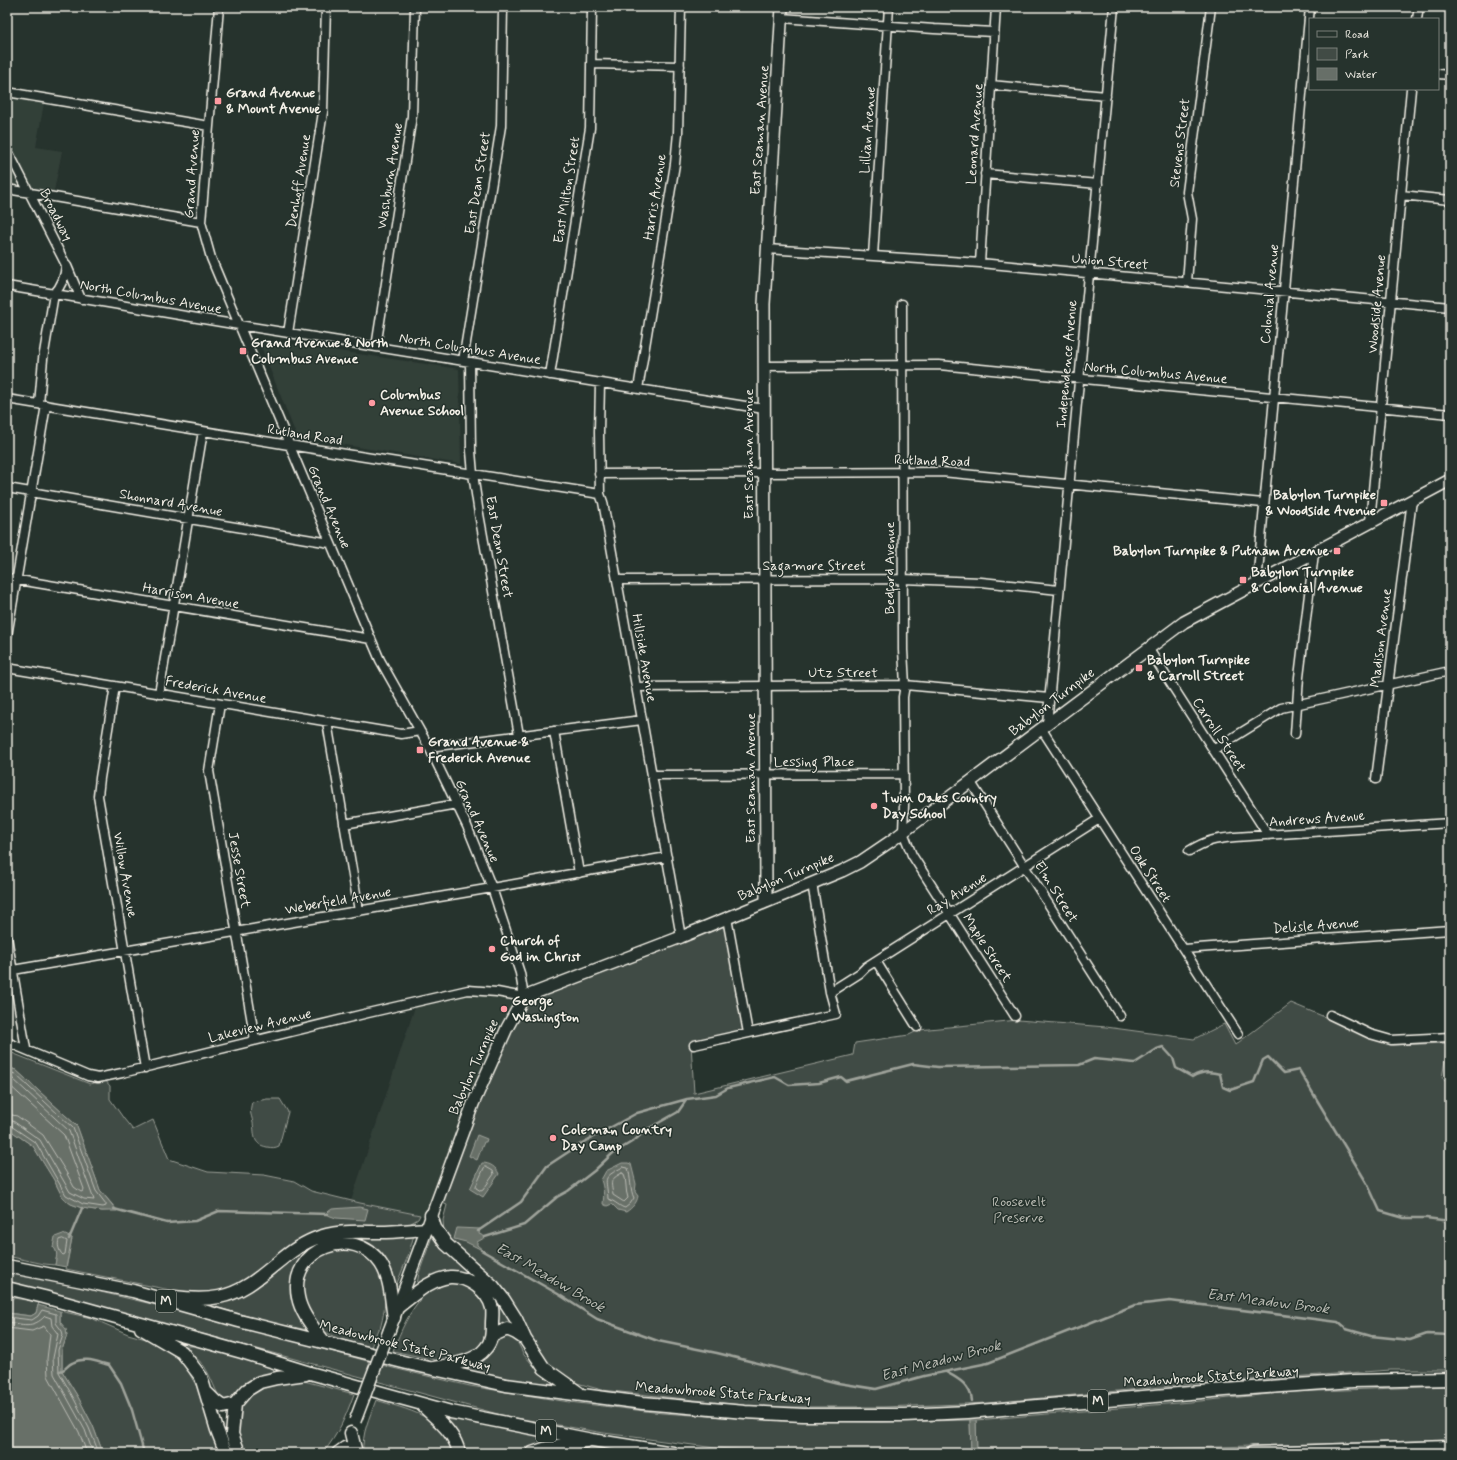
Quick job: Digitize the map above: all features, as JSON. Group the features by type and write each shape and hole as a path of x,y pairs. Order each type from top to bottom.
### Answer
{"highway":[{"path":"431,1215 435,1228 446,1244 493,1286 504,1300 516,1319 525,1339 544,1368 581,1395"},
{"path":"146,1295 199,1299 219,1297 236,1292 254,1281 297,1248 312,1239 324,1235 350,1231 382,1232 426,1230"},
{"path":"324,1342 303,1313 298,1297 297,1287 300,1273 304,1264 313,1254 324,1247 343,1243 357,1245 366,1249 381,1264 396,1312 420,1290 433,1282 449,1277 454,1277 469,1282 480,1289 487,1297 492,1308 492,1336 485,1350 468,1361 430,1368"},
{"name":"Meadowbrook State Parkway","path":"7,1266 146,1295 239,1321 506,1385 643,1403 745,1412 803,1415 904,1415 968,1412 1353,1381 1450,1379"},
{"name":"M","path":"7,1288 131,1321 451,1412 592,1440 673,1453"},
{"path":"131,1321 158,1339 182,1352 201,1377 217,1430 226,1453"},
{"path":"492,1336 507,1329 525,1339"},
{"path":"239,1453 232,1434 235,1404 247,1390 260,1382 310,1373"},
{"path":"206,1392 214,1401 223,1407 235,1404"},
{"path":"421,1404 450,1433 458,1447 459,1453"},
{"path":"345,1452 353,1427"},
{"path":"532,1453 547,1448 592,1440"},
{"path":"1252,1453 1450,1447"}],"main road":[{"name":"East Seaman Avenue","path":"766,902 764,304 782,13"},
{"name":"Babylon Turnpike","path":"353,1427 473,1104 507,1028 524,997 727,918 860,862 903,832 1184,622 1450,480"}],"street":[{"name":"Grand Avenue","path":"219,7 201,222 211,258 380,660 429,747 480,855 520,973 524,997"},
{"name":"Denhoff Avenue","path":"288,333 323,112 326,7"},
{"name":"Washburn Avenue","path":"376,347 412,116 415,7"},
{"name":"East Dean Street","path":"503,7 500,126 466,362 473,474 519,735"},
{"name":"East Milton Street","path":"550,375 588,138 592,7"},
{"name":"Harris Avenue","path":"638,389 675,164 678,132 680,7"},
{"name":"Lillian Avenue","path":"873,256 889,7"},
{"name":"Leonard Avenue","path":"980,263 996,7"},
{"name":"Independence Avenue","path":"1044,726 1049,698 1114,7"},
{"name":"Stevens Street","path":"1187,282 1192,219 1186,192 1211,7"},
{"name":"Colonial Avenue","path":"1310,7 1310,18"},
{"path":"1418,18 1419,7"},
{"path":"782,13 888,26 994,32"},
{"name":"Colonial Avenue","path":"1257,583 1263,503 1308,61 1309,34"},
{"path":"591,64 680,66"},
{"path":"1439,74 1450,75"},
{"path":"991,85 1106,96"},
{"name":"Woodside Avenue","path":"1370,522 1411,90"},
{"path":"7,92 209,126"},
{"name":"Broadway","path":"7,149 30,192 81,299"},
{"path":"985,174 1098,184"},
{"path":"7,189 201,222"},
{"path":"1401,195 1450,200"},
{"name":"Union Street","path":"767,249 980,263 1089,272 1450,307"},
{"path":"7,636 32,492 42,405 43,359 54,294 59,289 62,282 66,265"},
{"name":"North Columbus Avenue","path":"7,286 239,326 764,409"},
{"name":"Bedford Avenue","path":"902,304 905,685 903,696 903,832"},
{"name":"North Columbus Avenue","path":"764,366 939,366 1450,414"},
{"name":"Hillside Avenue","path":"600,383 600,494 604,502 681,936"},
{"name":"Rutland Road","path":"7,399 600,494"},
{"path":"159,694 203,431"},
{"name":"Rutland Road","path":"599,474 942,472 1263,503"},
{"name":"Shonnard Avenue","path":"7,488 330,543"},
{"name":"Madison Avenue","path":"1376,780 1412,500"},
{"path":"1295,734 1299,677 1314,553"},
{"name":"Harrison Avenue","path":"7,578 371,639"},
{"name":"Sagamore Street","path":"617,580 903,579 982,582 1059,590"},
{"name":"Carroll Street","path":"1148,648 1268,835"},
{"name":"Frederick Avenue","path":"7,668 401,734 420,731"},
{"path":"1214,750 1280,708 1389,683 1450,671"},
{"name":"Utz Street","path":"636,687 905,685 1049,698"},
{"name":"Willow Avenue","path":"115,686 98,796 145,1068"},
{"name":"Jesse Street","path":"220,704 209,771 255,1040"},
{"path":"429,747 642,720"},
{"path":"327,722 359,911"},
{"name":"Oak Street","path":"1044,726 1099,818 1238,1034"},
{"path":"554,731 579,873"},
{"name":"Lessing Place","path":"652,775 904,774"},
{"name":"Elm Street","path":"970,781 1120,1016"},
{"path":"344,824 457,804"},
{"name":"Ray Avenue","path":"830,992 1099,818"},
{"name":"Andrews Avenue","path":"1189,851 1210,840 1450,823"},
{"name":"Maple Street","path":"903,832 912,855 1015,1016"},
{"name":"Weberfield Avenue","path":"13,970 667,857"},
{"path":"694,1045 836,1014 830,992 812,883"},
{"path":"727,918 748,1033"},
{"name":"Delisle Avenue","path":"1184,949 1450,930"},
{"path":"7,937 26,1049"},
{"path":"876,961 917,1027"},
{"name":"Lakeview Avenue","path":"7,1042 88,1076 98,1078 468,990 497,992 524,997"},
{"path":"1330,1015 1370,1034 1391,1040 1450,1037"}],"shaded area":[{"path":"7,91 45,98 36,147 62,151 53,196 7,188"},
{"name":"Columbus Avenue School","path":"265,340 459,369 461,464 297,437 260,344"},
{"path":"468,991 523,997 429,1217 351,1201 416,1004"}],"green space":[{"name":"Roosevelt Preserve","path":"726,920 746,1031 691,1044 694,1093 853,1055 855,1043 909,1035 919,1030 1018,1020 1106,1027 1194,1039 1224,1024 1235,1045 1291,1003 1392,1045 1448,1043 1442,1078 1450,1083 1450,1370 1391,1370 1193,1384 988,1403 883,1407 759,1407 602,1390 577,1383 552,1368 540,1353 511,1301 453,1246 444,1233 443,1220 447,1205 436,1200 523,997"},
{"path":"7,1051 90,1084 105,1080 110,1086 110,1099 133,1130 153,1120 169,1159 208,1172 264,1175 294,1181 311,1191 420,1215 418,1219 406,1226 322,1230 242,1285 214,1293 180,1292 66,1269 72,1238 56,1250 57,1255 55,1265 7,1256 7,1128 33,1146 63,1198 71,1204 82,1208 102,1211 117,1210 100,1190 77,1126 16,1070 7,1067"},
{"path":"267,1099 280,1099 288,1112 279,1146 275,1147 262,1146 259,1144 254,1135 251,1113 252,1102"},
{"path":"433,1234 493,1291 515,1327 498,1330 499,1321 496,1306 471,1277 417,1284 419,1273"},
{"path":"414,1235 408,1256 393,1293 383,1257 372,1247 337,1239 296,1275 313,1331 272,1323 198,1302 230,1300 288,1258 333,1237"},
{"path":"350,1247 367,1254 380,1270 383,1279 385,1289 384,1309 380,1329 378,1329 371,1347 340,1339 323,1330 309,1314 301,1294 302,1281 308,1267 317,1256 328,1249"},
{"path":"7,1272 71,1285 190,1313 393,1368 470,1386 569,1402 662,1413 785,1421 883,1422 970,1420 971,1453 799,1453 715,1448 604,1433 505,1416 7,1281"},
{"path":"454,1281 471,1286 484,1297 490,1313 489,1333 481,1347 463,1359 440,1361 393,1351 406,1321 414,1307 425,1294 424,1291 441,1283"},
{"path":"7,1297 39,1302 36,1313 31,1316 7,1313"},
{"path":"60,1311 91,1318 128,1334 153,1341 180,1360 201,1394 222,1453 103,1453 93,1426 62,1371 62,1350 67,1335 60,1322"},
{"path":"506,1333 515,1337 524,1355 534,1366 562,1384 526,1382 498,1378 452,1368"},
{"path":"179,1346 197,1346 293,1373 223,1402 202,1363"},
{"path":"275,1381 304,1381 354,1394 341,1425 323,1453 245,1453 237,1436 236,1419 238,1411 247,1396 254,1389 261,1385"},
{"path":"1450,1386 1450,1440 977,1453 976,1420 1290,1392"},
{"path":"376,1400 424,1416 443,1431 450,1441 454,1453 363,1453 365,1432"},
{"path":"444,1419 472,1422 567,1442 529,1450 523,1453 463,1453"}],"water":[{"path":"7,1067 16,1070 77,1126 100,1190 117,1211 102,1211 82,1208 71,1204 63,1198 33,1146 7,1128"},
{"path":"477,1135 487,1139 486,1142 484,1142 477,1160 469,1156"},
{"path":"482,1163 492,1166 499,1174 483,1197 470,1189"},
{"path":"622,1163 631,1164 636,1184 635,1192 638,1196 634,1205 626,1212 618,1210 612,1204 607,1206 603,1204 604,1192 601,1180 606,1171"},
{"path":"360,1207 368,1209 365,1220 336,1218 325,1214 332,1209"},
{"path":"457,1228 480,1229 479,1234 486,1237 477,1242 477,1245 484,1251 466,1242 454,1239"},
{"path":"63,1234 72,1238 66,1267 55,1265 57,1253 53,1247 55,1237"},
{"path":"38,1305 60,1311 60,1322 66,1329 67,1335 62,1350 62,1371 93,1426 103,1453 7,1453 7,1313 31,1316 36,1313"},
{"path":"970,1420 976,1420 977,1453 971,1453"}],"waterway":[{"path":"485,1237 524,1225 557,1197 568,1191 594,1171 612,1154 635,1140 646,1130 678,1112 687,1099 716,1095 728,1088 775,1077 789,1085 819,1083 841,1077 846,1081 913,1064 938,1067 1079,1065 1094,1059 1135,1063 1157,1049 1163,1047 1173,1058 1176,1068 1192,1077 1206,1072 1220,1074 1223,1087 1230,1090 1254,1082 1263,1060 1268,1057 1284,1073 1299,1070 1368,1185 1380,1211 1404,1218 1426,1218 1450,1221"},
{"path":"478,1231 521,1202 547,1166 582,1143 637,1113 687,1099"},
{"path":"69,1239 82,1208"},
{"name":"East Meadow Brook","path":"114,1209 167,1223 195,1221 219,1211 328,1214"},
{"name":"East Meadow Brook","path":"481,1250 558,1294 597,1319 658,1341 717,1353 838,1383 876,1389 924,1376 988,1363 1135,1305 1170,1301 1338,1322 1346,1329 1371,1336 1410,1340 1427,1334 1450,1335"},
{"path":"59,1371 63,1370 72,1363 82,1360 91,1360 109,1365 121,1383 132,1410 144,1453"},
{"path":"946,1372 966,1386 971,1395 972,1401"}],"place":[{"name":"Grand Avenue & Mount Avenue","path":"218,101"},
{"name":"Grand Avenue & North Columbus Avenue","path":"243,351"},
{"name":"Columbus Avenue School","path":"372,403"},
{"name":"Babylon Turnpike & Woodside Avenue","path":"1384,503"},
{"name":"Babylon Turnpike & Putnam Avenue","path":"1337,551"},
{"name":"Babylon Turnpike & Colonial Avenue","path":"1243,580"},
{"name":"Babylon Turnpike & Carroll Street","path":"1139,668"},
{"name":"Grand Avenue & Frederick Avenue","path":"420,750"},
{"name":"Twin Oaks Country Day School","path":"874,806"},
{"name":"Church of God in Christ","path":"492,949"},
{"name":"George Washington","path":"504,1009"},
{"name":"Coleman Country Day Camp","path":"553,1138"}]}
